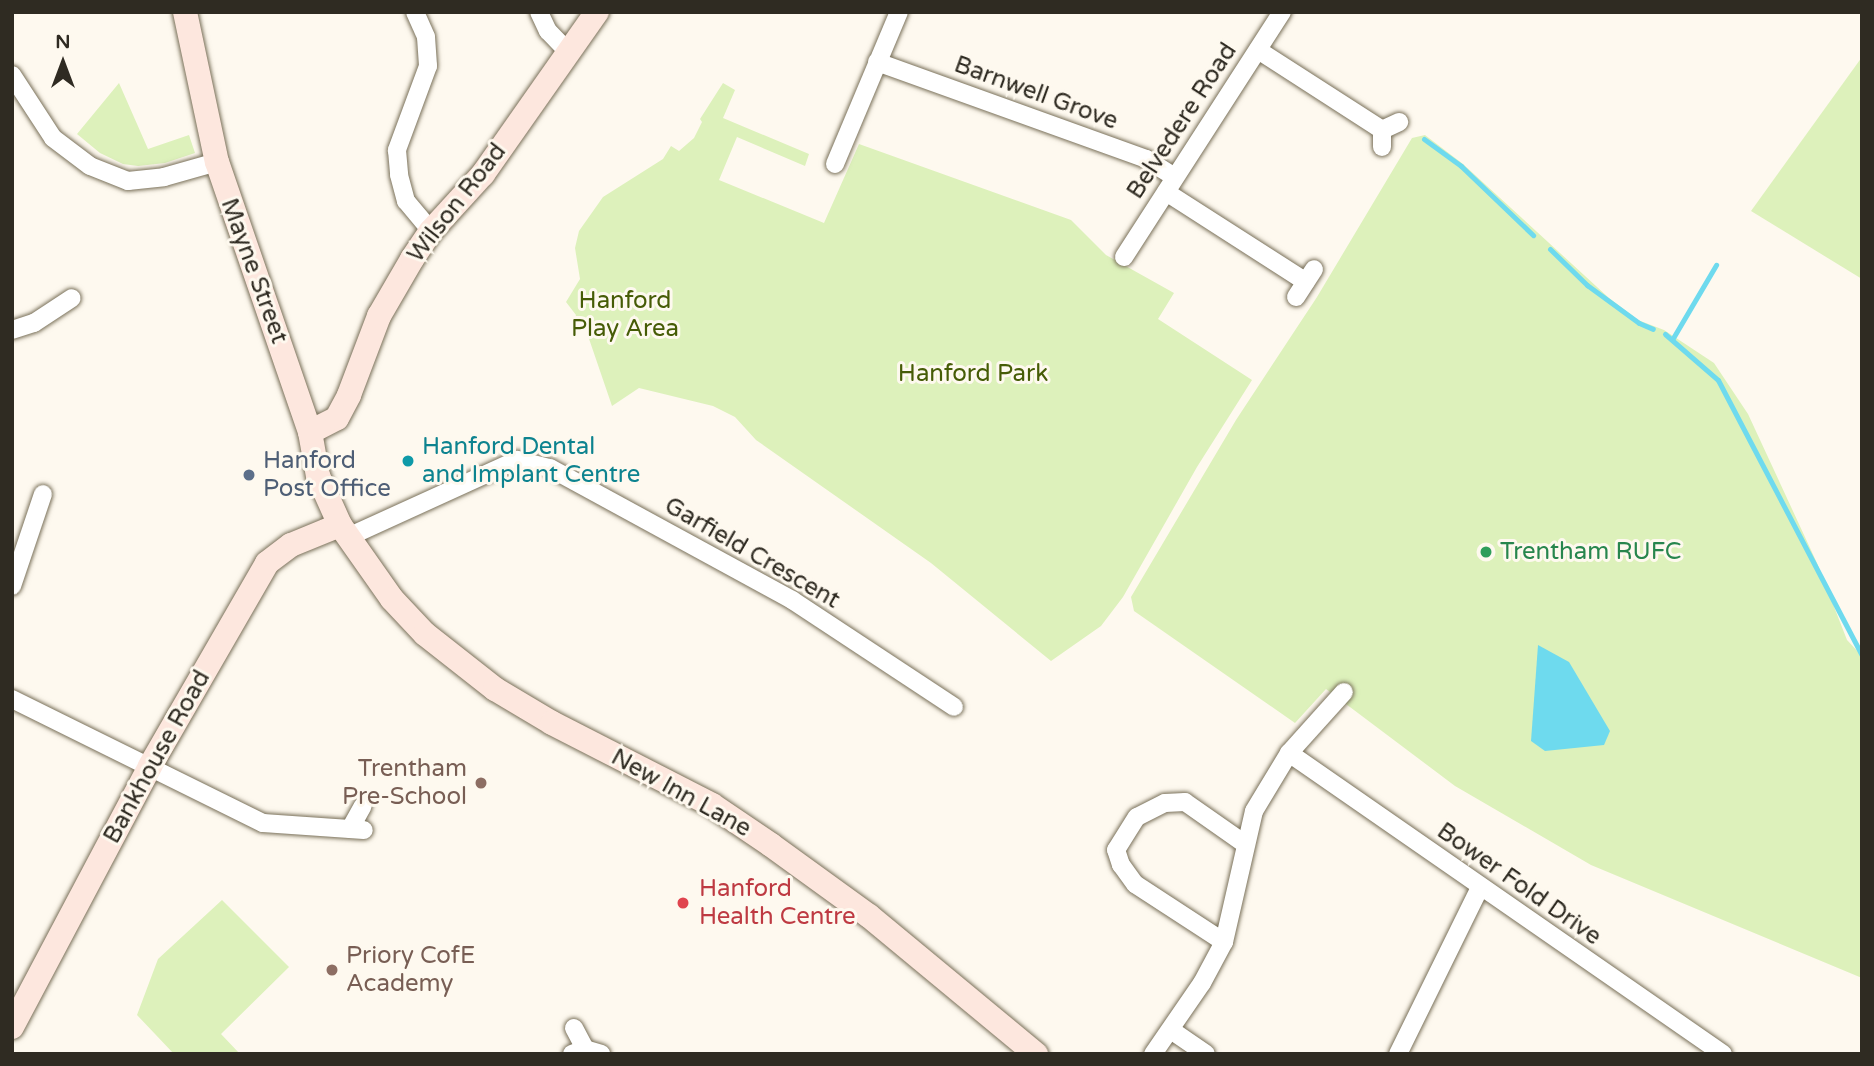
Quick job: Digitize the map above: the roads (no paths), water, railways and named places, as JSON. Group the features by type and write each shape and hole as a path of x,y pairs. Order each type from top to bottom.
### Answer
{"street":[{"name":"Mayne Street","path":"185,12 217,162 310,432 318,476 344,531"},
{"path":"415,12 426,37 428,66 397,150 399,175 406,201 431,231"},
{"path":"539,12 548,31 568,52"},
{"name":"Wilson Road","path":"310,432 329,424 343,409 379,316 431,231 483,174 597,12"},
{"path":"835,164 899,12"},
{"name":"Belvedere Road","path":"1124,257 1282,12"},
{"path":"1258,50 1382,139 1399,122"},
{"name":"Barnwell Grove","path":"877,62 1146,159 1170,184 1305,283"},
{"path":"12,75 53,138 90,166 128,181 164,177 217,162"},
{"path":"12,330 34,323 72,298"},
{"name":"Garfield Crescent","path":"344,531 517,460 550,468 792,600 954,707"},
{"path":"12,586 43,494"},
{"name":"Bankhouse Road","path":"12,1027 149,765 267,563 291,545 344,531"},
{"name":"New Inn Lane","path":"344,531 392,599 425,634 471,671 552,723 712,805 869,916 1036,1054"},
{"path":"1153,1054 1171,1030 1224,942 1254,811 1289,753 1344,692"},
{"path":"12,699 263,823 357,829 363,806"},
{"name":"Bower Fold Drive","path":"1289,753 1723,1054"},
{"path":"1224,942 1135,884 1121,865 1116,850 1137,817 1165,803 1185,802 1245,844"},
{"path":"1398,1054 1480,887"},
{"path":"574,1028 586,1052"},
{"path":"1171,1030 1206,1054"}],"water":[{"path":"1538,645 1569,662 1610,731 1604,745 1545,751 1531,741"}],"waterway":[{"path":"1424,139 1461,166 1533,235"},
{"path":"1550,249 1587,285 1639,323 1653,329"},
{"path":"1673,338 1716,265"},
{"path":"1665,334 1718,380 1862,655"}],"place":[{"name":"Hanford Dental and Implant Centre","path":"408,461"},
{"name":"Hanford Post Office","path":"249,475"},
{"name":"Trentham RUFC","path":"1486,552"},
{"name":"Trentham Pre-School","path":"481,783"},
{"name":"Hanford Health Centre","path":"683,903"},
{"name":"Priory CofE Academy","path":"332,970"}],"park label":[{"name":"Hanford Play Area","path":"625,315"},
{"name":"Hanford Park","path":"973,374"}]}
